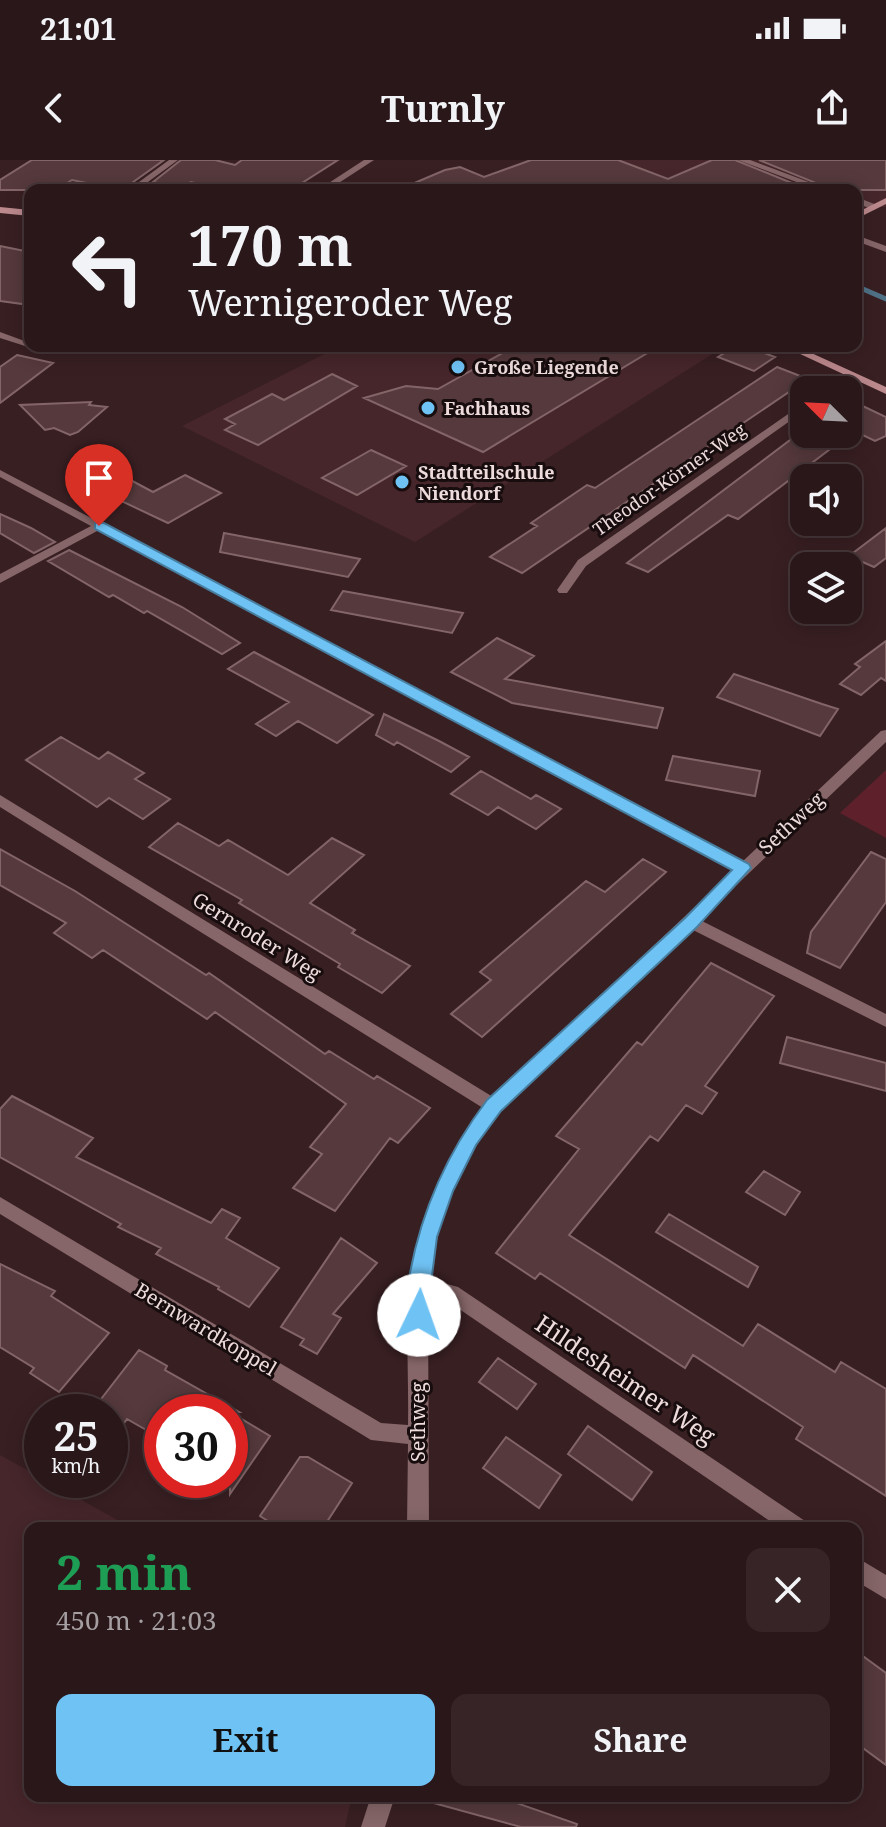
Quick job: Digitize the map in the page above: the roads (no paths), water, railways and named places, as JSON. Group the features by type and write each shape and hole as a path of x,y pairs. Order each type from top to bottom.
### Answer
{"street":[{"path":"140,184 174,160"},
{"path":"332,184 370,160"},
{"path":"742,160 809,184"},
{"path":"862,213 886,201"},
{"path":"862,202 874,207"},
{"path":"0,210 24,212"},
{"path":"862,240 886,249"},
{"path":"0,335 24,344"},
{"path":"801,352 886,391"},
{"name":"Theodor-Körner-Weg","path":"563,590 582,563 790,416"},
{"path":"0,473 743,868"},
{"path":"0,579 99,526"},
{"name":"Sethweg","path":"418,1522 419,1285 427,1237 443,1190 469,1139 494,1106 886,734"},
{"name":"Gernroder Weg","path":"0,800 494,1106"},
{"path":"691,922 886,1021"},
{"name":"Bernwardkoppel","path":"0,1205 378,1433 417,1435"},
{"name":"Hildesheimer Weg","path":"419,1285 451,1293 789,1522"},
{"path":"862,1572 886,1588"},
{"path":"373,1827 381,1802"}],"waterway":[{"path":"862,289 886,299"}],"place":[{"name":"Große Liegende","path":"458,367"},
{"name":"Fachhaus","path":"428,408"},
{"name":"Stadtteilschule Niendorf","path":"402,482"}]}
